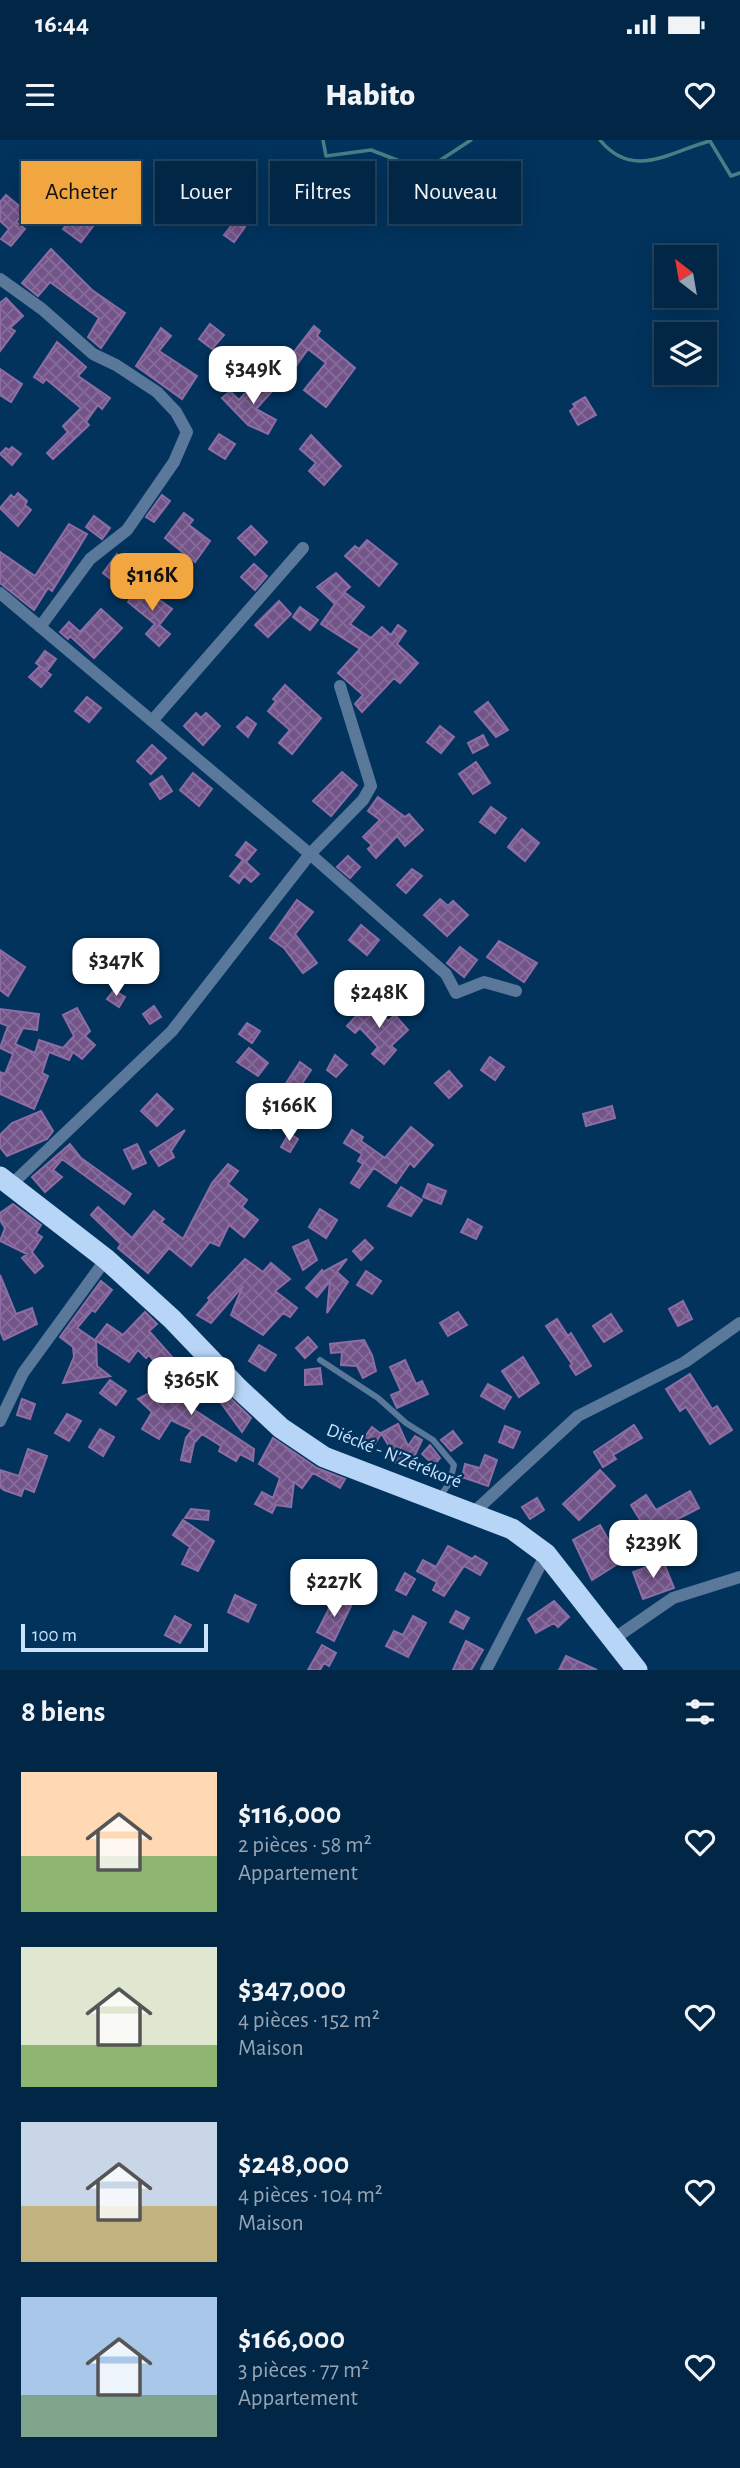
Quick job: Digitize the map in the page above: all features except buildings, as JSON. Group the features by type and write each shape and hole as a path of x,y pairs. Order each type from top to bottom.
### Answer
{"highway":[{"name":"Diécké - N'Zérékoré","path":"6,1181 106,1259 172,1319 238,1388 281,1428 324,1457 439,1498 512,1529 545,1554 615,1638 637,1670"}],"street":[{"path":"1,283 42,309 93,354 116,365 157,392 176,412 187,432 174,462 127,530 90,559 40,627"},
{"path":"152,721 303,548"},
{"path":"0,593 310,854 446,974 456,993 484,982 516,991"},
{"path":"6,1181 172,1031 310,854 363,800 371,786 340,686"},
{"path":"0,1421 23,1373 106,1259"},
{"path":"474,1512 578,1416 685,1362 740,1323"},
{"path":"486,1670 545,1554"},
{"path":"615,1638 673,1598 740,1577"}],"lane":[{"path":"320,1360 378,1398 406,1423 433,1440 446,1454 454,1465 450,1482 439,1498"}],"waterway":[{"path":"323,140 326,156 371,150 415,167 436,163 471,140"},
{"path":"600,140 613,152 626,159 639,161 653,160 710,141 731,176 740,173"}]}
